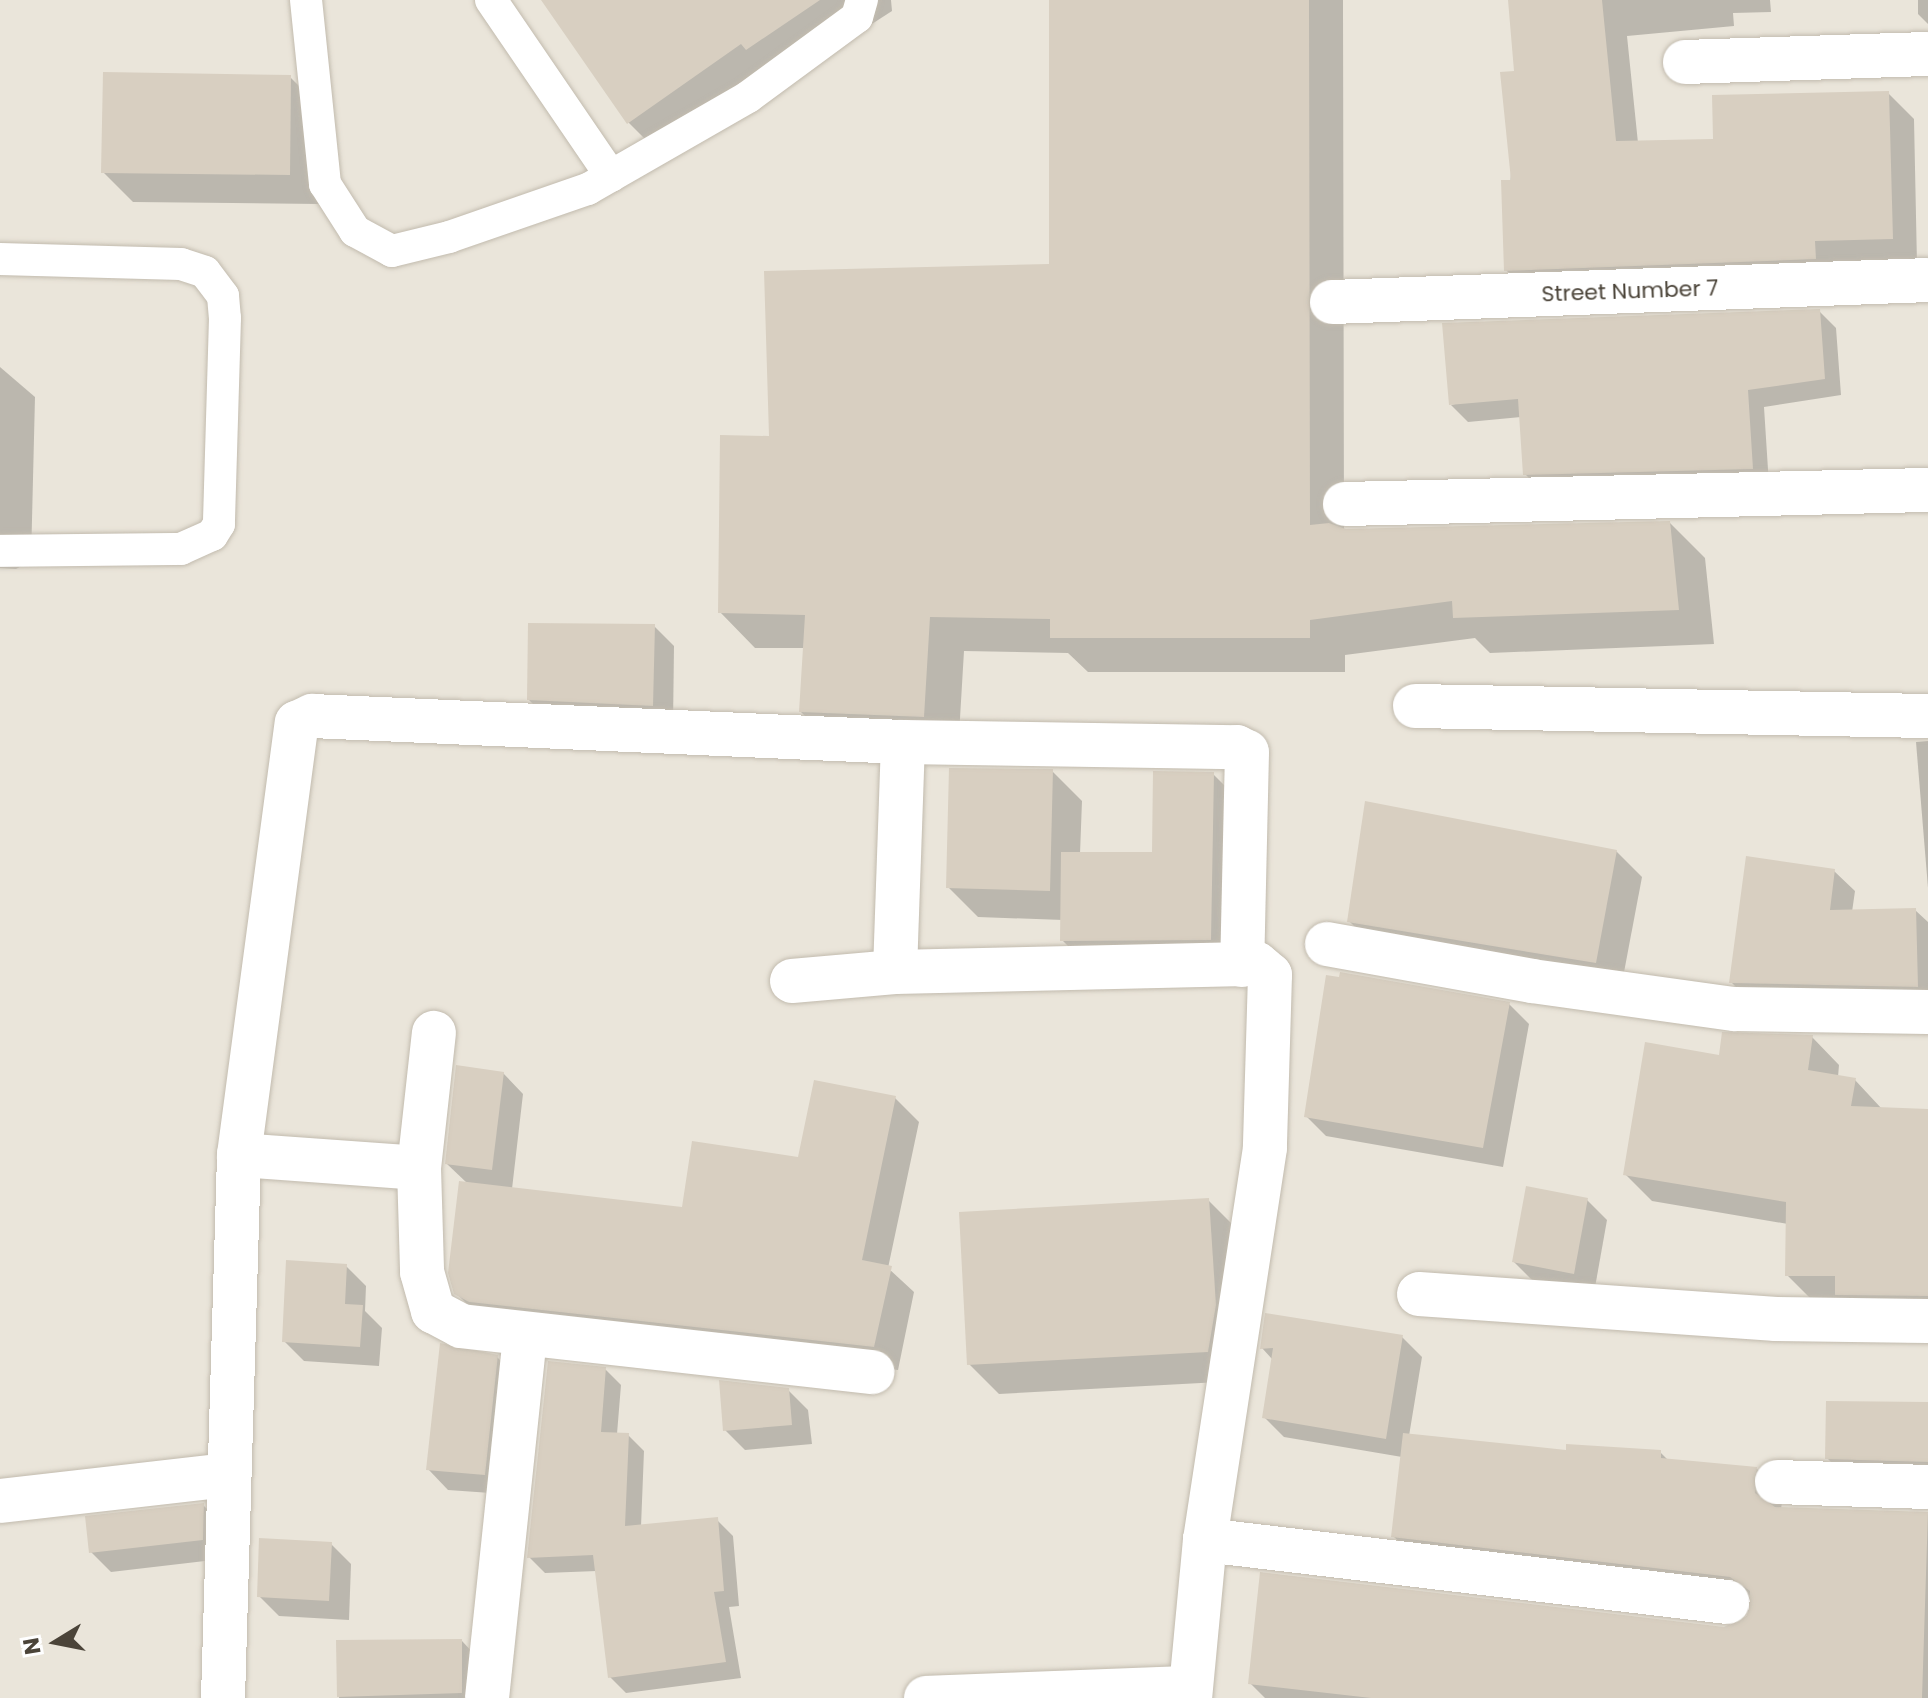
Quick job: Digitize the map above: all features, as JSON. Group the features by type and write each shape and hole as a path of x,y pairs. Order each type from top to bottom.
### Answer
{"street":[{"path":"1685,62 1928,54"},
{"name":"Street Number 7","path":"1332,302 1928,280"},
{"path":"1345,504 1928,490"},
{"path":"1415,706 1928,716"},
{"path":"223,1698 239,1155 297,723 312,716 903,742 1237,747 1247,752 1242,965"},
{"path":"895,972 903,742"},
{"path":"1327,944 1532,981 1735,1009 1928,1012"},
{"path":"792,981 895,972 1242,965 1263,965 1270,975 1265,1148 1205,1540 1190,1693 926,1698"},
{"path":"434,1033 419,1168 422,1272 433,1311 461,1326 525,1337 872,1372"},
{"path":"239,1155 419,1168"},
{"path":"1419,1294 1776,1319 1928,1321"},
{"path":"487,1698 525,1337"},
{"path":"0,1501 229,1475"},
{"path":"1777,1482 1928,1487"},
{"path":"1205,1540 1727,1602"}],"lane":[{"path":"306,0 325,184 355,231 392,251 449,237 611,176 748,97 857,17 862,0"},
{"path":"491,0 611,176"},
{"path":"0,259 181,264 205,272 223,296 225,318 219,524 212,535 181,549 0,551"}],"shaded area":[{"path":"0,0 1928,0 1928,1698 0,1698"}],"building":[{"path":"541,0 820,0 746,50 741,44 627,124"},
{"path":"1049,0 1309,0 1310,525 1329,523 1346,529 1670,521 1679,610 1453,618 1452,601 1310,620 1310,638 1050,638 1050,619 930,617 924,717 799,712 805,615 718,613 720,435 769,436 764,271 1049,264"},
{"path":"1508,0 1602,0 1616,141 1713,139 1712,95 1889,91 1893,239 1815,241 1816,259 1504,271 1501,180 1511,180 1500,72 1514,71"},
{"path":"103,72 291,75 290,175 101,173"},
{"path":"1820,309 1825,379 1748,390 1753,469 1523,475 1518,399 1449,405 1442,323"},
{"path":"528,623 655,624 653,706 527,700"},
{"path":"949,768 1053,769 1050,891 946,888"},
{"path":"1153,771 1214,772 1211,940 1060,941 1061,852 1152,852"},
{"path":"1365,801 1617,850 1596,963 1347,922"},
{"path":"1746,856 1835,869 1830,910 1916,908 1918,987 1729,983"},
{"path":"1340,972 1510,1002 1483,1148 1304,1117 1326,975 1339,977"},
{"path":"1722,1032 1813,1035 1808,1070 1856,1078 1851,1106 1928,1109 1928,1296 1835,1295 1835,1276 1785,1276 1786,1202 1623,1175 1645,1042 1719,1055"},
{"path":"456,1065 504,1072 492,1170 445,1164"},
{"path":"814,1080 896,1096 862,1260 892,1266 874,1347 469,1302 454,1294 448,1273 459,1181 682,1207 692,1141 798,1157"},
{"path":"1526,1186 1588,1198 1574,1274 1512,1262"},
{"path":"1209,1198 1216,1305 1208,1352 967,1365 959,1212"},
{"path":"286,1260 347,1264 345,1304 363,1305 360,1347 282,1342"},
{"path":"1265,1313 1403,1335 1386,1439 1262,1418 1273,1348 1260,1349"},
{"path":"440,1343 498,1355 485,1475 426,1470"},
{"path":"548,1361 606,1367 601,1432 629,1433 625,1526 718,1517 724,1591 714,1592 726,1662 608,1678 593,1555 527,1558"},
{"path":"719,1380 789,1388 792,1425 723,1431"},
{"path":"1826,1401 1928,1402 1928,1462 1825,1459"},
{"path":"1403,1433 1566,1450 1566,1444 1661,1450 1661,1458 1757,1467 1755,1493 1775,1507 1928,1512 1922,1698 1371,1698 1248,1684 1260,1572 1724,1627 1747,1616 1750,1591 1730,1577 1391,1537"},
{"path":"204,1503 203,1540 89,1553 85,1516"},
{"path":"259,1538 332,1542 329,1601 257,1597"},
{"path":"462,1639 462,1693 337,1697 336,1640"}]}
